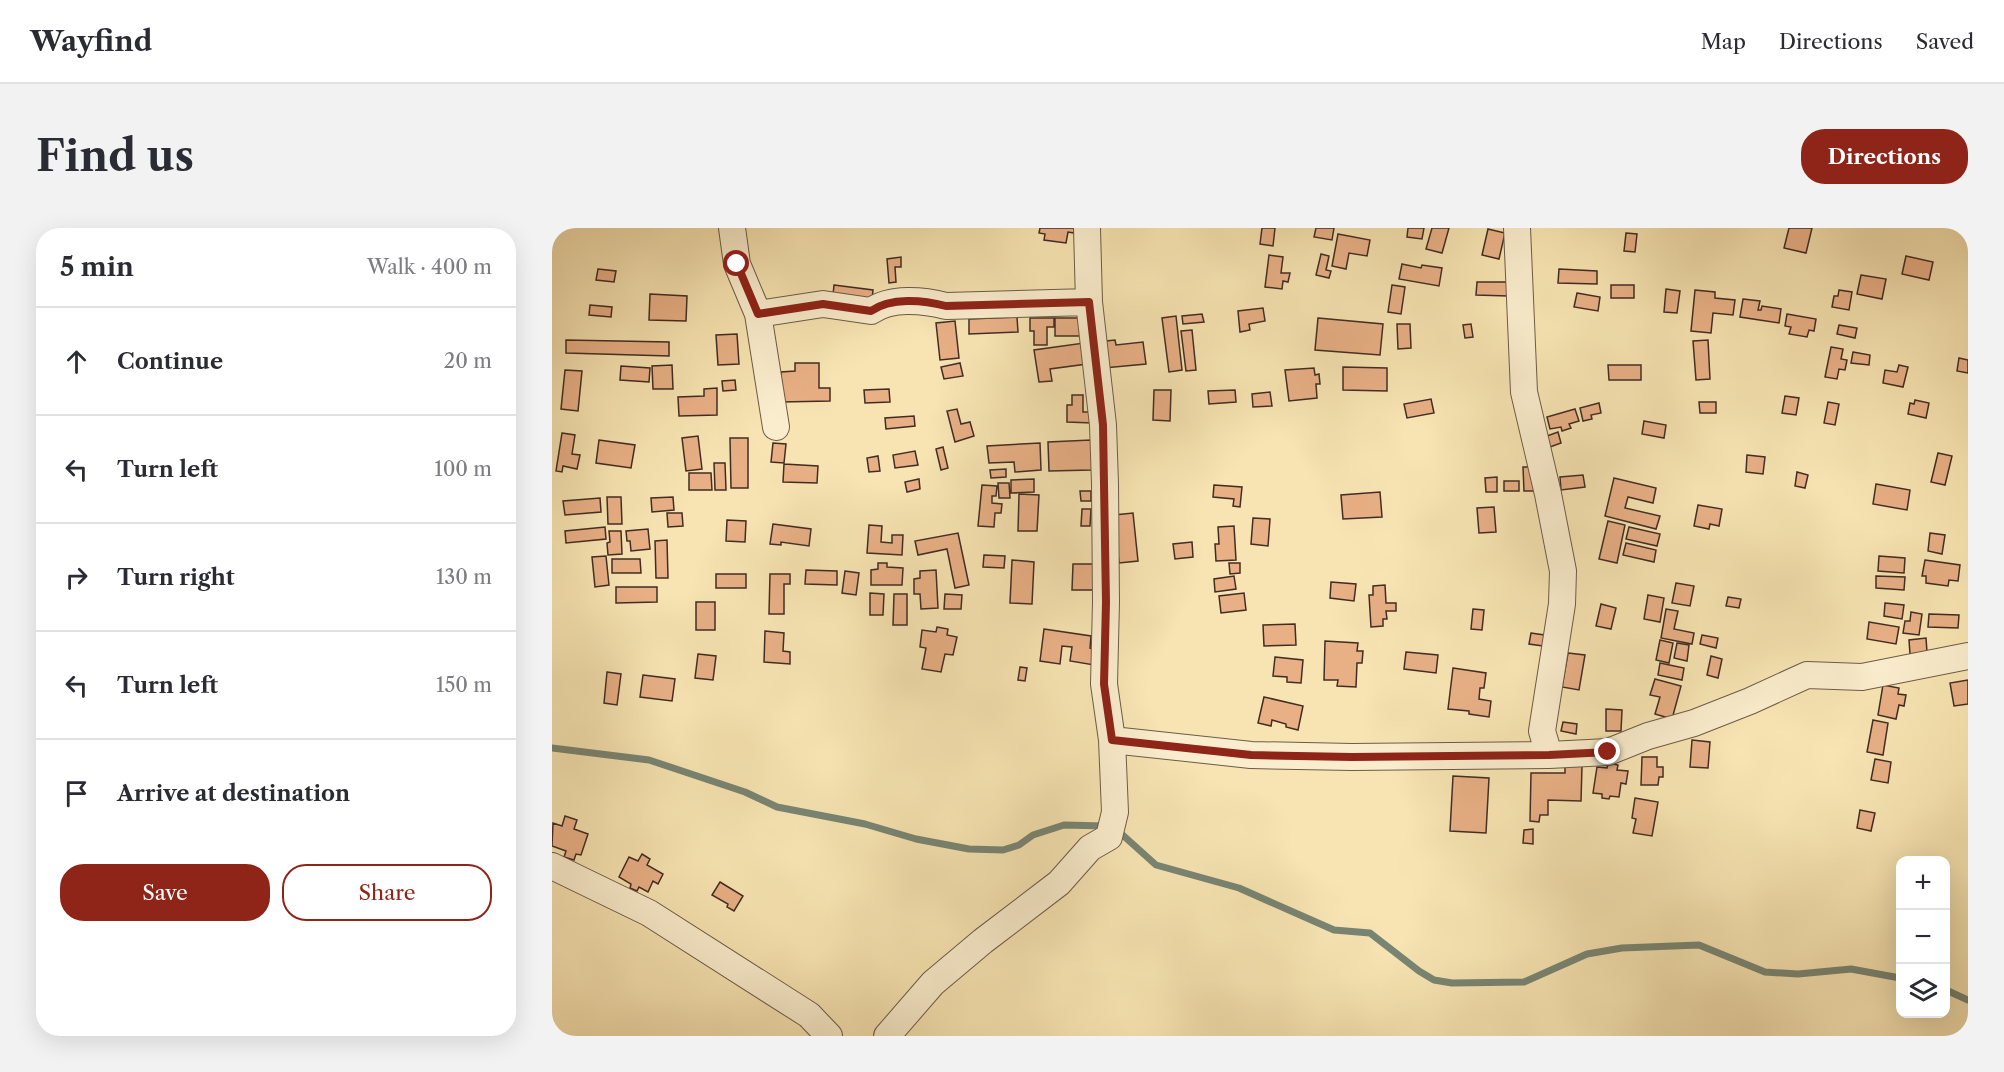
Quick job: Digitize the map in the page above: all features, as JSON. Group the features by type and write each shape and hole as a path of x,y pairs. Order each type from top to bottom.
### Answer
{"street":[{"path":"732,228 737,264 758,314 776,427"},
{"path":"887,1036 933,983 983,941 1059,883 1090,848 1108,837 1115,812 1112,740 1104,684 1106,590 1103,425 1089,302 1087,228"},
{"path":"1516,228 1524,392 1563,570 1562,604 1542,731 1549,755"},
{"path":"758,314 823,304 871,311 894,302 932,303 946,306 1089,302"},
{"path":"1112,740 1251,755 1352,757 1549,755 1608,752 1648,736 1694,723 1807,675 1862,677 1968,656"},
{"path":"552,866 649,913 809,1015 829,1036"}],"building":[{"path":"1040,228 1074,228 1074,233 1068,232 1066,243 1044,240 1045,234 1039,233"},
{"path":"1262,228 1275,228 1273,246 1260,244"},
{"path":"1316,228 1334,228 1332,240 1314,237"},
{"path":"1408,228 1424,228 1422,239 1407,237"},
{"path":"1432,228 1449,228 1442,253 1426,249"},
{"path":"1789,228 1812,228 1806,253 1784,248"},
{"path":"1488,229 1505,233 1499,259 1482,255"},
{"path":"1626,233 1637,234 1635,252 1624,251"},
{"path":"1338,234 1370,240 1367,256 1349,253 1346,269 1332,266"},
{"path":"1321,254 1329,256 1326,270 1331,271 1329,278 1316,275"},
{"path":"1269,255 1283,257 1281,273 1290,273 1288,282 1283,281 1282,289 1265,287"},
{"path":"1906,256 1933,262 1929,280 1902,274"},
{"path":"901,257 901,267 895,267 896,282 889,283 887,259"},
{"path":"1402,264 1421,268 1422,265 1442,268 1439,286 1399,279"},
{"path":"598,269 616,271 614,282 596,280"},
{"path":"1559,269 1597,271 1597,284 1558,283"},
{"path":"1861,275 1886,279 1882,299 1857,294"},
{"path":"1477,282 1508,282 1508,296 1476,295"},
{"path":"834,285 873,290 871,310 832,305"},
{"path":"1392,285 1405,287 1401,314 1388,312"},
{"path":"1611,285 1634,285 1634,298 1611,298"},
{"path":"1666,289 1680,291 1677,313 1664,312"},
{"path":"1695,290 1715,292 1715,298 1735,300 1733,315 1713,313 1711,333 1691,331"},
{"path":"1839,290 1852,292 1849,310 1832,307 1834,296 1838,296"},
{"path":"1577,293 1600,297 1598,311 1574,307"},
{"path":"650,294 687,296 686,321 649,320"},
{"path":"1743,299 1760,301 1758,310 1761,310 1762,306 1781,309 1779,323 1740,317"},
{"path":"590,305 612,307 611,317 589,315"},
{"path":"1263,308 1265,321 1249,324 1250,330 1240,332 1238,311"},
{"path":"1202,314 1204,322 1183,324 1182,316"},
{"path":"1787,314 1816,319 1814,331 1809,330 1807,337 1789,334 1791,327 1785,326"},
{"path":"1176,316 1182,370 1169,372 1162,318"},
{"path":"1017,317 1018,332 969,334 969,319"},
{"path":"1030,318 1054,318 1054,327 1047,327 1047,345 1034,345 1034,331 1030,331"},
{"path":"1055,318 1084,318 1085,336 1055,336"},
{"path":"1318,318 1383,324 1380,355 1315,350"},
{"path":"955,321 959,358 940,360 936,323"},
{"path":"1397,324 1410,324 1411,348 1398,349"},
{"path":"1471,324 1473,337 1465,338 1463,325"},
{"path":"1839,325 1857,328 1855,338 1837,334"},
{"path":"1192,330 1196,370 1186,371 1181,331"},
{"path":"737,334 739,364 718,365 716,335"},
{"path":"566,340 669,342 669,356 566,353"},
{"path":"1115,340 1116,345 1143,342 1146,364 1104,368 1106,341"},
{"path":"1708,340 1710,379 1696,380 1693,341"},
{"path":"1084,343 1087,364 1050,369 1052,381 1039,382 1034,350"},
{"path":"1831,347 1843,349 1841,359 1847,360 1845,370 1839,369 1837,379 1825,377"},
{"path":"1853,352 1870,355 1869,365 1851,363"},
{"path":"1959,358 1968,360 1968,373 1957,371"},
{"path":"795,363 819,363 819,388 830,388 830,401 781,402 781,372 795,371"},
{"path":"960,363 963,376 944,379 941,367"},
{"path":"672,365 673,389 653,389 652,366"},
{"path":"1608,365 1641,365 1641,380 1609,380"},
{"path":"1899,365 1908,367 1903,387 1883,383 1885,370 1897,372"},
{"path":"621,366 650,368 649,382 620,380"},
{"path":"1343,367 1387,368 1387,391 1343,390"},
{"path":"1314,368 1315,375 1319,374 1320,384 1316,384 1317,398 1289,401 1285,370"},
{"path":"565,370 582,371 578,411 561,409"},
{"path":"735,380 736,390 723,391 722,381"},
{"path":"717,388 717,415 679,416 678,397 704,396 704,389"},
{"path":"889,389 890,402 865,403 864,390"},
{"path":"1154,390 1171,390 1170,421 1153,420"},
{"path":"1235,390 1236,402 1209,404 1208,391"},
{"path":"1270,392 1272,406 1253,407 1252,394"},
{"path":"1072,395 1083,395 1083,412 1092,412 1092,423 1067,422 1067,405 1072,405"},
{"path":"1785,396 1799,398 1796,415 1782,413"},
{"path":"1431,399 1434,413 1407,418 1404,404"},
{"path":"1915,400 1929,403 1926,418 1908,414 1910,403 1914,404"},
{"path":"1699,402 1716,402 1716,413 1700,413"},
{"path":"1828,402 1839,404 1835,425 1824,423"},
{"path":"1599,403 1601,413 1591,415 1592,419 1583,421 1580,408"},
{"path":"957,409 961,424 970,422 974,436 955,442 947,411"},
{"path":"1575,409 1579,421 1569,424 1571,428 1562,431 1561,427 1550,429 1547,417"},
{"path":"914,416 915,426 886,429 885,418"},
{"path":"1644,421 1666,425 1664,438 1642,434"},
{"path":"1558,432 1561,443 1550,447 1547,436"},
{"path":"562,433 575,435 572,454 580,455 577,469 563,466 562,472 556,471"},
{"path":"698,436 702,469 686,471 682,438"},
{"path":"730,438 748,438 748,488 731,488"},
{"path":"599,440 635,445 631,468 596,463"},
{"path":"1091,440 1092,470 1049,471 1048,442"},
{"path":"773,443 786,444 784,463 771,462"},
{"path":"1040,443 1041,470 1015,472 1014,462 989,463 987,446"},
{"path":"943,447 948,468 941,470 936,449"},
{"path":"915,451 918,465 895,468 893,455"},
{"path":"1938,453 1952,456 1945,485 1931,482"},
{"path":"1747,455 1765,457 1763,474 1746,472"},
{"path":"878,456 880,471 869,472 867,458"},
{"path":"714,463 725,463 726,490 715,490"},
{"path":"784,464 818,466 817,483 783,482"},
{"path":"1523,467 1535,467 1536,491 1524,491"},
{"path":"1006,469 1006,477 991,478 990,470"},
{"path":"1797,472 1808,475 1805,488 1795,486"},
{"path":"689,473 711,473 712,490 689,490"},
{"path":"1583,475 1585,487 1561,490 1560,477"},
{"path":"1497,477 1497,492 1486,492 1485,478"},
{"path":"1614,478 1656,488 1653,503 1628,497 1625,508 1660,516 1656,529 1605,516"},
{"path":"919,479 920,489 907,492 905,482"},
{"path":"1034,479 1034,492 1011,493 1011,480"},
{"path":"1504,481 1519,481 1519,491 1504,491"},
{"path":"998,483 1009,483 1010,498 999,498"},
{"path":"1876,484 1910,490 1907,510 1873,504"},
{"path":"982,485 997,486 996,496 992,496 992,503 1002,504 1001,513 995,513 994,527 978,526"},
{"path":"1214,485 1242,487 1240,507 1233,506 1234,499 1213,497"},
{"path":"1080,491 1091,491 1091,501 1081,501"},
{"path":"1380,492 1382,517 1343,519 1341,495"},
{"path":"1019,494 1039,495 1037,531 1018,531"},
{"path":"607,497 621,497 622,524 608,524"},
{"path":"673,497 674,510 652,512 651,498"},
{"path":"600,498 601,512 565,515 563,501"},
{"path":"1698,505 1722,509 1719,526 1710,524 1709,529 1694,526"},
{"path":"1494,507 1496,532 1479,533 1477,508"},
{"path":"1082,509 1091,509 1090,526 1081,526"},
{"path":"667,513 682,513 683,526 668,527"},
{"path":"1133,513 1138,561 1119,563 1114,515"},
{"path":"1253,518 1270,519 1268,546 1251,544"},
{"path":"727,520 746,521 745,542 726,541"},
{"path":"1608,521 1625,525 1617,563 1599,559"},
{"path":"773,524 811,529 809,546 781,542 781,545 770,544"},
{"path":"869,525 882,526 881,542 892,543 892,535 903,535 902,555 867,553"},
{"path":"1234,526 1236,560 1216,561 1215,544 1219,544 1218,527"},
{"path":"605,527 606,539 566,543 565,531"},
{"path":"1629,527 1660,534 1657,546 1626,539"},
{"path":"648,529 650,549 631,551 626,531"},
{"path":"609,531 621,531 622,554 608,555"},
{"path":"958,533 969,585 955,588 947,549 918,555 915,541"},
{"path":"1930,533 1945,535 1942,554 1928,551"},
{"path":"667,540 668,578 656,578 655,541"},
{"path":"1192,542 1193,557 1175,559 1173,544"},
{"path":"1626,543 1656,550 1654,562 1623,555"},
{"path":"984,555 1005,556 1004,568 983,567"},
{"path":"606,556 609,585 595,587 592,557"},
{"path":"1879,556 1905,558 1904,573 1878,571"},
{"path":"612,559 640,559 641,573 612,573"},
{"path":"1012,560 1034,562 1032,604 1010,603"},
{"path":"1925,560 1960,565 1958,581 1949,580 1948,586 1926,583 1926,576 1922,576"},
{"path":"878,563 887,563 887,567 903,568 902,585 871,585 871,570 878,569"},
{"path":"1229,563 1240,563 1240,573 1230,574"},
{"path":"1073,564 1095,564 1094,590 1072,590"},
{"path":"806,570 837,571 837,585 805,584"},
{"path":"936,570 938,608 921,609 920,594 914,594 914,579 920,578 920,571"},
{"path":"845,571 859,573 856,595 842,593"},
{"path":"716,574 746,574 746,588 716,588"},
{"path":"770,574 790,574 790,584 784,584 784,614 769,614"},
{"path":"1234,576 1236,589 1215,592 1214,579"},
{"path":"1876,576 1905,577 1904,590 1876,588"},
{"path":"1331,582 1356,584 1354,601 1330,598"},
{"path":"1676,583 1694,586 1690,606 1672,603"},
{"path":"1385,585 1386,603 1396,603 1396,611 1386,611 1387,619 1383,619 1383,626 1371,627 1369,595 1373,595 1373,586"},
{"path":"616,587 657,587 657,602 616,603"},
{"path":"870,593 884,594 883,615 870,615"},
{"path":"1244,593 1246,610 1221,613 1219,596"},
{"path":"894,594 907,594 907,625 893,625"},
{"path":"945,594 962,595 961,609 944,609"},
{"path":"1648,595 1664,598 1660,622 1644,619"},
{"path":"1728,597 1741,599 1739,608 1726,606"},
{"path":"696,602 715,602 715,630 696,630"},
{"path":"1885,603 1904,605 1902,619 1884,616"},
{"path":"1601,604 1616,608 1611,629 1596,626"},
{"path":"1473,609 1484,610 1482,630 1471,629"},
{"path":"1666,609 1678,611 1674,629 1694,633 1692,644 1661,638"},
{"path":"1911,612 1922,614 1919,635 1903,633 1905,621 1910,621"},
{"path":"1929,614 1959,615 1958,628 1928,627"},
{"path":"1869,622 1899,627 1896,644 1867,639"},
{"path":"1295,624 1296,645 1264,646 1263,625"},
{"path":"937,627 948,629 947,635 957,637 953,655 945,654 941,672 922,669 926,648 920,647 922,630 936,632"},
{"path":"1044,629 1091,636 1090,648 1096,649 1094,665 1070,661 1072,647 1062,646 1060,664 1040,661"},
{"path":"765,631 784,633 783,651 790,652 790,664 764,662"},
{"path":"1531,633 1551,636 1550,647 1529,644"},
{"path":"1702,635 1718,638 1716,648 1700,644"},
{"path":"1926,638 1927,652 1910,654 1909,640"},
{"path":"1660,640 1673,643 1669,663 1656,660"},
{"path":"1325,641 1358,643 1357,651 1363,651 1362,663 1357,663 1356,687 1337,686 1338,680 1324,680"},
{"path":"1677,643 1689,645 1687,661 1674,658"},
{"path":"1406,652 1438,655 1436,673 1404,669"},
{"path":"1568,653 1585,655 1579,690 1562,687"},
{"path":"698,654 716,656 713,680 695,678"},
{"path":"1711,656 1722,659 1718,678 1707,675"},
{"path":"1275,657 1303,660 1301,683 1287,682 1287,677 1273,676"},
{"path":"1660,663 1684,668 1682,680 1658,675"},
{"path":"1020,667 1027,668 1025,681 1018,680"},
{"path":"1453,668 1486,673 1484,688 1480,688 1479,699 1491,701 1489,717 1469,714 1469,711 1448,709"},
{"path":"607,672 621,674 617,705 604,703"},
{"path":"643,675 675,679 672,701 640,697"},
{"path":"1655,679 1681,686 1672,719 1655,714 1660,697 1650,695"},
{"path":"1968,680 1968,704 1954,706 1950,683"},
{"path":"1883,685 1899,688 1898,694 1906,695 1904,706 1899,705 1896,719 1878,715"},
{"path":"1264,697 1303,706 1298,730 1272,720 1271,726 1258,723"},
{"path":"1606,709 1622,710 1621,731 1606,731"},
{"path":"1873,720 1888,723 1883,755 1867,752"},
{"path":"1563,722 1577,724 1576,734 1561,731"},
{"path":"1692,740 1710,742 1708,768 1690,767"},
{"path":"1642,757 1657,757 1657,767 1663,767 1663,777 1659,777 1658,785 1641,785"},
{"path":"1875,759 1891,762 1888,783 1871,780"},
{"path":"1608,763 1618,765 1617,770 1628,771 1626,784 1621,783 1619,797 1610,796 1609,799 1602,798 1602,794 1593,793 1597,767 1607,768"},
{"path":"1565,766 1582,766 1581,801 1548,800 1548,815 1540,815 1539,822 1530,821 1531,773 1565,773"},
{"path":"1453,776 1489,778 1486,833 1450,831"},
{"path":"1635,798 1658,802 1652,836 1633,833 1636,819 1632,818"},
{"path":"1860,810 1875,813 1871,831 1857,828"},
{"path":"565,816 577,820 574,829 588,834 581,855 576,854 574,860 564,857 566,851 552,846 553,823 562,826"},
{"path":"1533,829 1533,844 1523,843 1524,830"},
{"path":"642,854 650,859 647,865 663,874 658,884 653,881 648,892 639,887 637,891 630,888 631,884 619,877 629,857 638,861"},
{"path":"720,882 743,896 734,911 727,907 728,904 712,895"}],"waterway":[{"path":"552,748 649,760 745,792 777,807 865,824 916,839 969,849 1003,850 1019,845 1033,835 1064,825 1105,826"},
{"path":"1116,829 1156,865 1239,888 1334,930 1370,933 1434,980 1452,983 1524,982 1587,954 1622,948 1699,945 1765,972 1798,974 1851,969 1896,977"},
{"path":"1950,992 1968,1000"}],"route":[{"path":"737,264 758,314 823,304 871,311 894,302 932,303 946,306 1089,302 1103,425 1106,602 1104,684 1112,740 1251,755 1352,757 1549,755 1608,752"}]}
